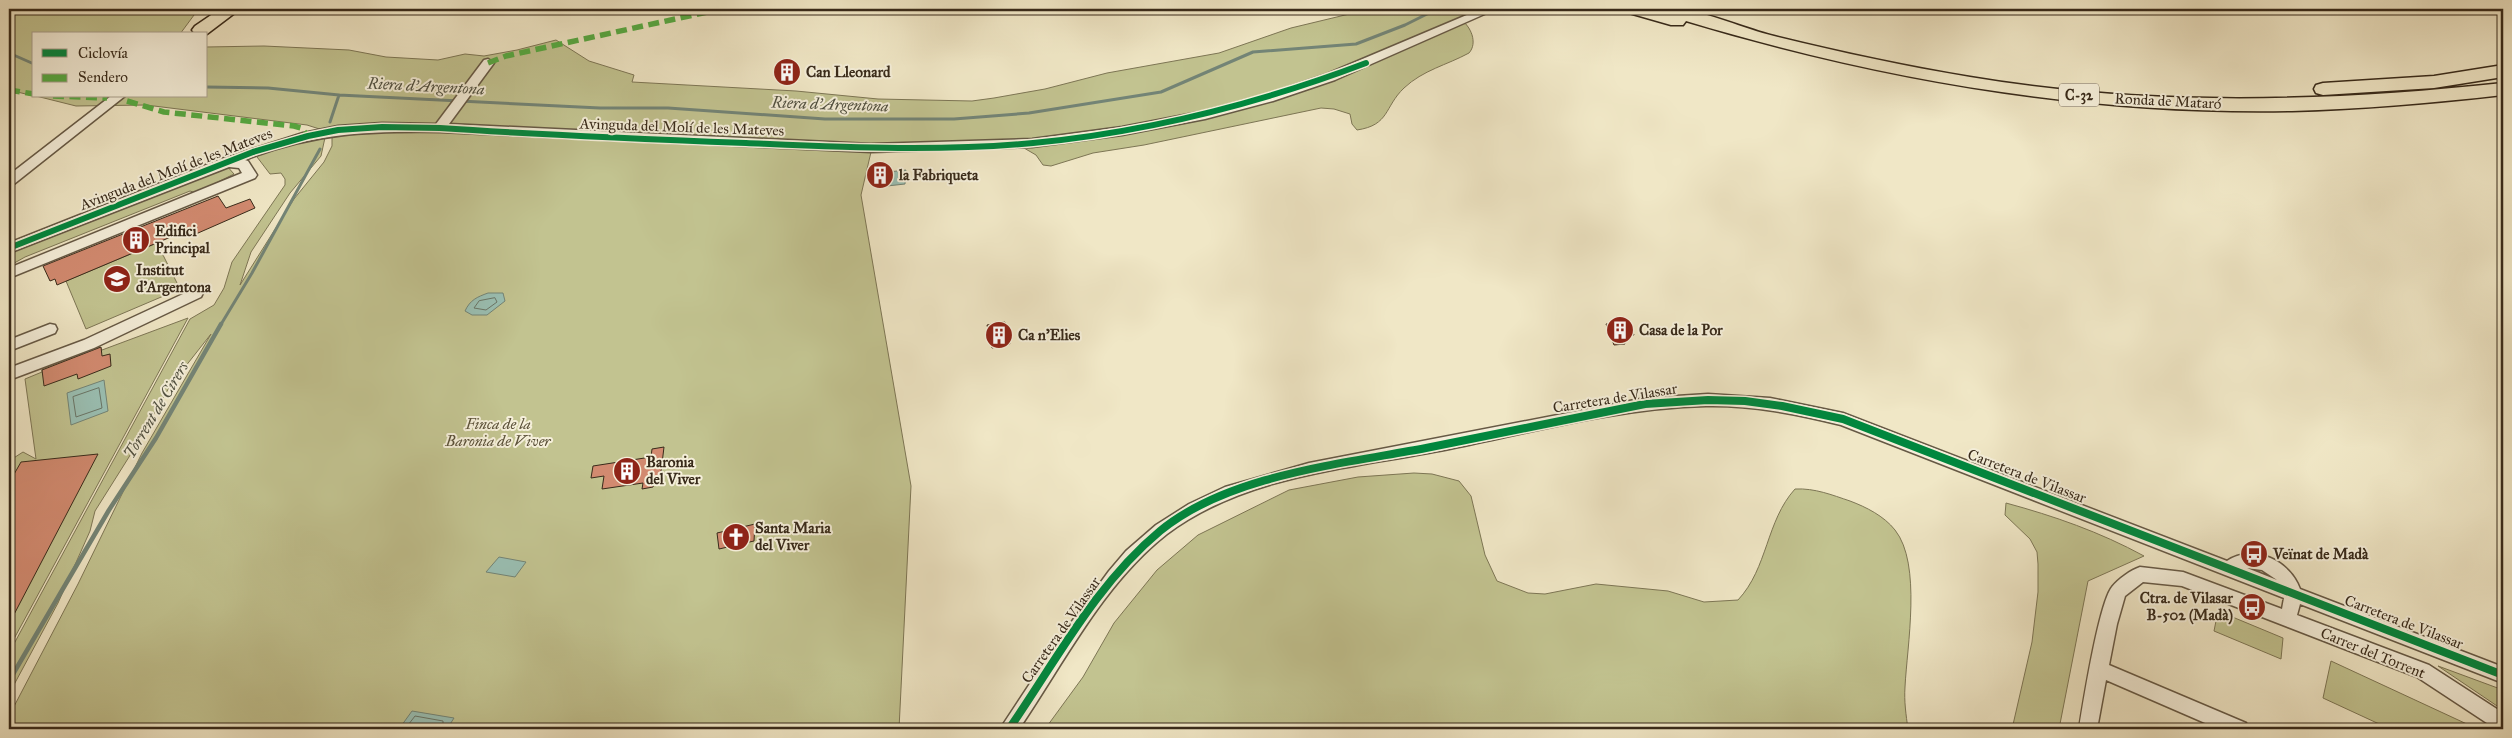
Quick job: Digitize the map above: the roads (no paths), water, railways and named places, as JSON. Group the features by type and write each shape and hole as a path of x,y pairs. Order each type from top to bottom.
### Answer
{"highway":[{"path":"196,32 210,9"},
{"path":"196,32 231,9"},
{"path":"1635,9 1764,46 1814,57 1894,69"},
{"name":"Ronda de Mataró","path":"1663,9 1772,42 1894,69 2034,91 2120,100 2202,104 2361,104 2503,89"},
{"name":"Ronda de Mataró","path":"1703,9 1774,29 1896,56 1966,67 2113,85 2198,90 2347,89 2434,82 2503,71"}],"street":[{"path":"196,32 222,9"},
{"name":"Avinguda del Molí de les Mateves","path":"9,248 262,149 338,130 443,124 871,148 1032,143 1122,131 1205,114 1269,98 1331,77 1490,9"},
{"path":"443,124 485,66"},
{"path":"9,181 117,98"},
{"path":"9,273 250,175 243,164 226,162"},
{"path":"9,374 89,344 196,293"},
{"path":"9,346 50,329"},
{"name":"Carretera de Vilassar","path":"1009,729 1095,601 1133,555 1170,524 1196,508 1225,495 1286,475 1645,404 1694,400 1746,401 1794,408 1843,420 2503,675"},
{"path":"2228,569 2235,600"},
{"name":"Carrer del Torrent","path":"2088,729 2108,624 2118,592 2140,574 2183,579 2423,671 2503,723"},
{"path":"2287,620 2293,594"},
{"path":"2100,669 2239,729"}],"water":[{"path":"906,170 905,184 887,186 888,172"},
{"path":"488,293 503,293 505,301 487,315 472,315 465,311 474,299"},
{"path":"104,380 108,411 71,425 67,393"},
{"path":"499,557 526,562 515,577 486,572"},
{"path":"412,711 454,718 447,729 399,729"}],"waterway":[{"name":"Riera d'Argentona","path":"339,95 600,108 668,108 825,119 954,119 1029,113 1161,92 1253,52 1356,44 1405,25 1437,9"},
{"name":"Riera d'Argentona","path":"9,53 32,63"},
{"name":"Riera d'Argentona","path":"208,87 268,88 339,95"},
{"name":"Torrent de Cirers","path":"330,122 339,95"},
{"name":"Torrent de Cirers","path":"220,326 252,273 320,149"},
{"name":"Torrent de Cirers","path":"9,681 109,510 156,438 221,324"}],"place":[{"name":"Can Lleonard","path":"787,72"},
{"name":"la Fabriqueta","path":"880,175"},
{"name":"Edifici Principal","path":"136,240"},
{"name":"Institut d'Argentona","path":"117,279"},
{"name":"Casa de la Por","path":"1620,330"},
{"name":"Ca n'Elies","path":"999,335"},
{"name":"Baronia del Viver","path":"627,471"},
{"name":"Santa Maria del Viver","path":"736,537"},
{"name":"Veïnat de Madà","path":"2254,554"},
{"name":"Ctra. de Vilasar B-502 (Madà)","path":"2252,607"}],"park label":[{"name":"Finca de la Baronia de Viver","path":"498,432"}]}
